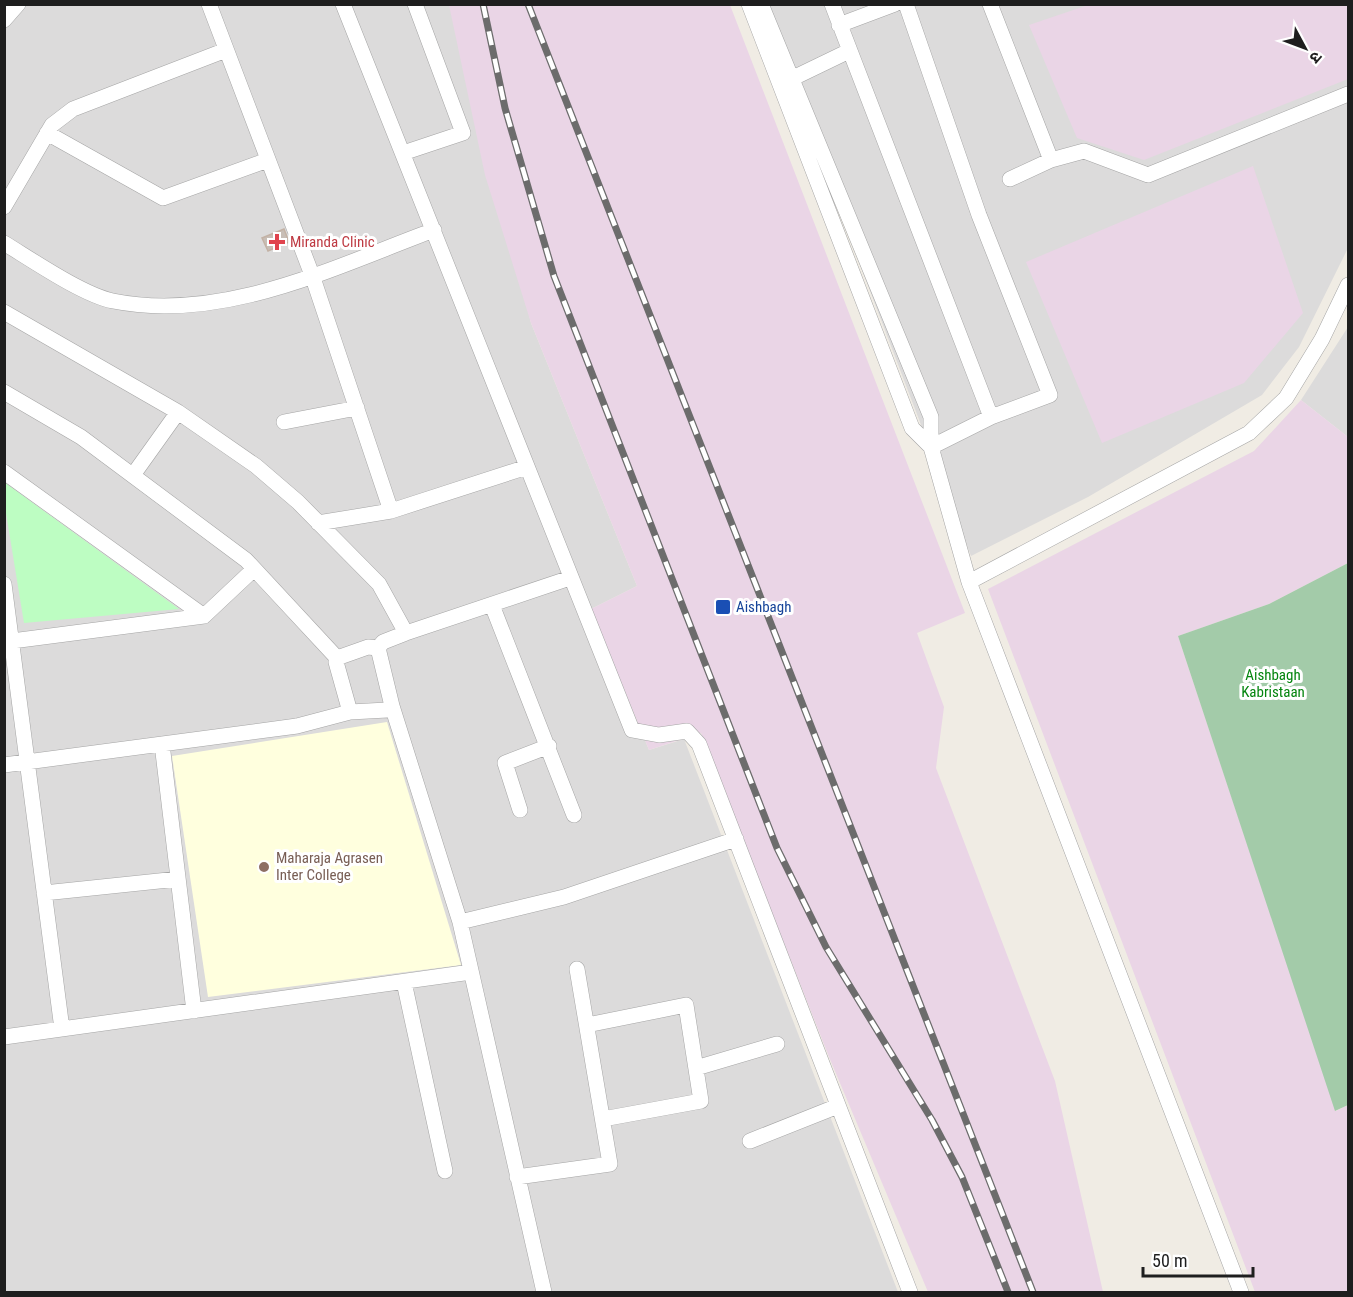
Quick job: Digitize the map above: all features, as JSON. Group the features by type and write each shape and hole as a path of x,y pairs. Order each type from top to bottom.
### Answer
{"street":[{"path":"4,21 18,4"},
{"path":"209,4 312,275 391,511"},
{"path":"343,4 632,730 659,735 687,731 699,744 910,1293"},
{"path":"403,153 463,132 415,4"},
{"path":"749,4 912,428 931,447"},
{"path":"761,4 931,417 931,447 969,582 1241,1293"},
{"path":"832,4 990,417"},
{"path":"839,25 895,4"},
{"path":"906,4 979,215 1050,395 990,417 931,447"},
{"path":"990,4 1051,160"},
{"path":"4,207 52,125 73,109 226,50"},
{"path":"791,79 849,51"},
{"path":"1010,179 1051,160 1084,151 1149,175 1348,94"},
{"path":"47,133 163,198 268,160"},
{"path":"4,243 59,276 111,301 157,305 208,303 278,288 434,230"},
{"path":"969,582 1248,433 1286,398 1322,339 1348,285"},
{"path":"4,312 178,412 256,466 379,584 406,633"},
{"path":"4,392 81,437 255,568 338,658"},
{"path":"284,422 357,408"},
{"path":"133,475 178,412"},
{"path":"318,523 391,511 527,467"},
{"path":"4,471 204,616"},
{"path":"12,641 204,616 255,568"},
{"path":"378,648 383,642 406,633 570,578"},
{"path":"4,584 62,1029"},
{"path":"492,605 549,746 574,815"},
{"path":"338,658 368,647 378,648"},
{"path":"378,648 392,706 460,922 544,1293"},
{"path":"338,658 336,662 350,712"},
{"path":"4,765 297,726 350,712 387,710 392,706"},
{"path":"162,744 194,1011"},
{"path":"520,810 505,763 549,746"},
{"path":"460,922 575,893 736,838"},
{"path":"44,893 178,879"},
{"path":"517,1177 610,1164 577,969"},
{"path":"4,1037 471,972"},
{"path":"404,982 445,1171"},
{"path":"587,1025 686,1005 701,1101 603,1119"},
{"path":"696,1068 777,1044"},
{"path":"750,1141 838,1106"}],"shaded area":[{"path":"1091,4 1348,5 1348,79 1144,160 1077,138 1029,25"},
{"path":"5,5 454,5 531,323 637,586 591,609 649,750 684,739 898,1292 5,1292"},
{"path":"449,5 730,5 965,613 917,633 944,707 936,768 1055,1081 1103,1292 928,1292 829,1057 701,733 649,750 591,609 637,586 531,323 485,175"},
{"path":"761,5 1348,5 1348,248 1299,347 1262,395 1088,497 971,556"},
{"path":"1253,166 1303,313 1244,383 1102,443 1026,262"},
{"path":"1348,327 1348,437 1301,400"},
{"path":"1301,400 1348,437 1348,563 1269,604 1178,636 1336,1111 1348,1105 1348,1292 1255,1292 988,589 1254,451"},
{"path":"387,722 461,965 208,997 172,756"}],"green space":[{"path":"4,482 179,609 24,623 5,507"},
{"name":"Aishbagh Kabristaan","path":"1348,563 1348,1105 1335,1111 1178,636 1269,604"}],"building":[{"path":"284,229 289,242 268,251 262,238"}],"railway":[{"path":"483,4 505,108 554,276 777,848 826,947 932,1120 962,1177 1008,1292"},
{"path":"528,4 1033,1292"}],"place":[{"name":"Miranda Clinic","path":"277,242"},
{"name":"Aishbagh","path":"723,607"},
{"name":"Maharaja Agrasen Inter College","path":"264,867"}]}
